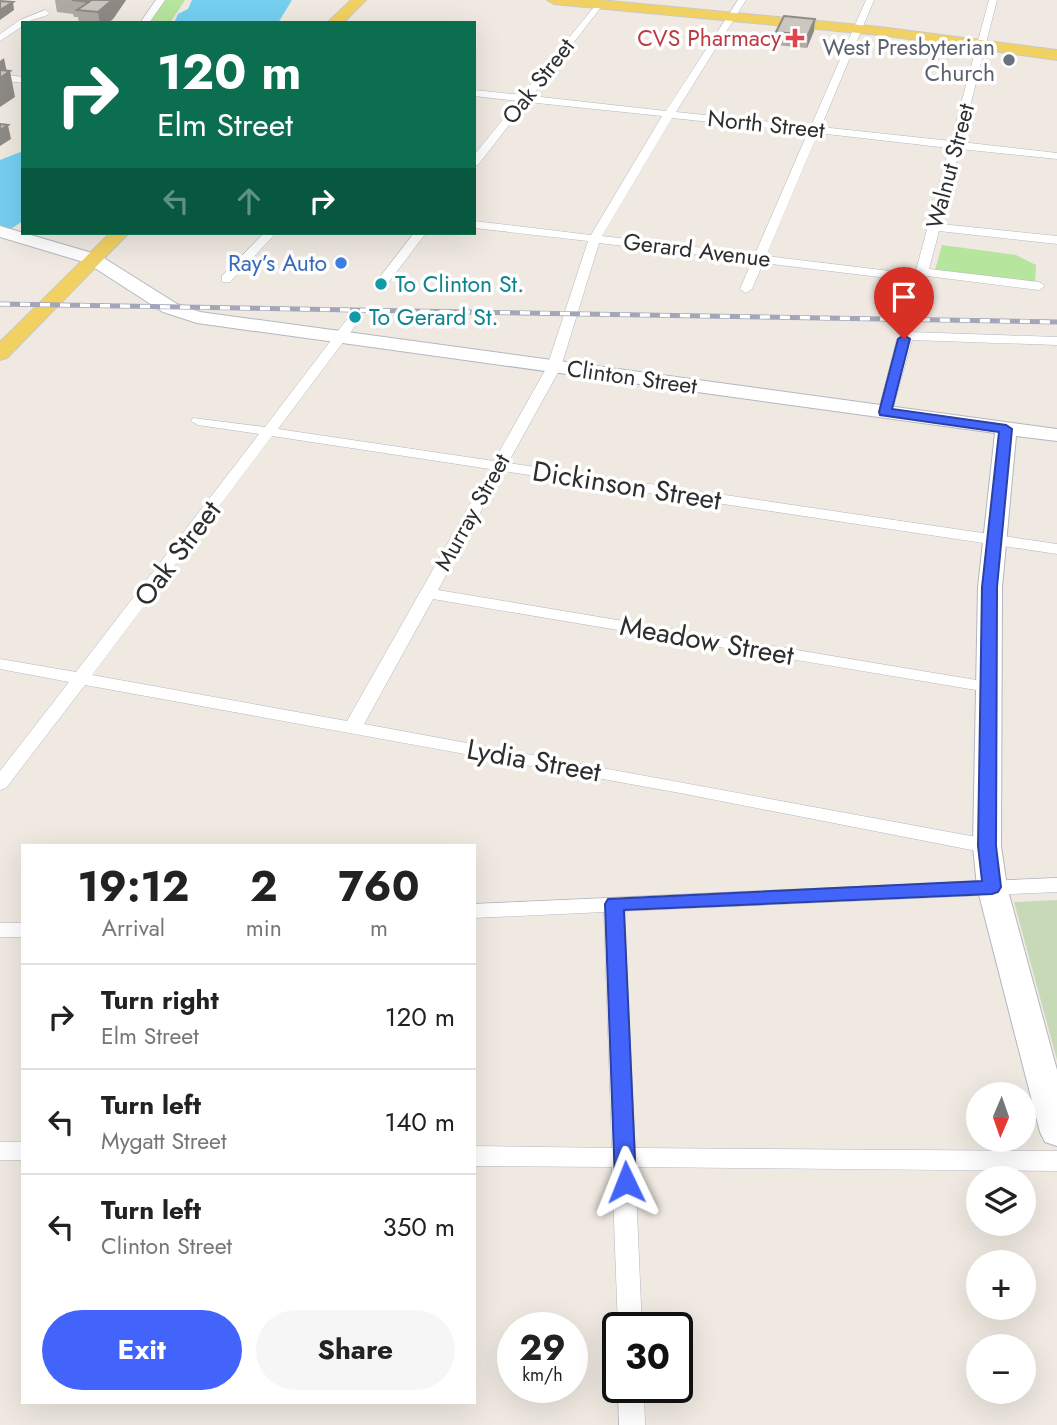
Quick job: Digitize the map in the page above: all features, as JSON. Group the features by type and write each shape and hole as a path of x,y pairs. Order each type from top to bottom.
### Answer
{"main road":[{"path":"336,21 359,0"},
{"path":"554,0 600,2 858,29 1057,55"},
{"path":"0,354 9,336 117,235"}],"street":[{"path":"145,21 161,0"},
{"name":"Murray Street","path":"353,727 554,367 595,238 742,0"},
{"path":"746,289 870,0"},
{"name":"Walnut Street","path":"917,291 993,0"},
{"name":"Oak Street","path":"476,160 600,2"},
{"path":"25,21 49,10 36,21"},
{"path":"0,38 21,23"},
{"path":"0,48 21,32"},
{"path":"0,78 21,80"},
{"name":"North Street","path":"476,93 1057,156"},
{"name":"Gerard Avenue","path":"476,223 759,258 1039,286"},
{"path":"934,227 1057,240"},
{"path":"0,231 93,259 170,308 206,319"},
{"path":"64,250 115,235"},
{"path":"226,279 268,235"},
{"path":"384,281 418,235"},
{"name":"Clinton Street","path":"206,319 347,329 554,367 1057,435"},
{"name":"Oak Street","path":"0,784 347,329"},
{"path":"885,412 904,339 910,336 1057,341"},
{"name":"Dickinson Street","path":"198,421 1057,549"},
{"path":"1006,429 993,540 988,687 987,846 992,887 1057,1132"},
{"name":"Meadow Street","path":"426,593 988,687"},
{"name":"Lydia Street","path":"0,664 987,846"},
{"path":"476,911 1057,885"},
{"path":"614,904 630,1312"},
{"path":"0,930 21,930"},
{"path":"0,1151 21,1151"},
{"path":"476,1156 1057,1161"},
{"path":"631,1403 632,1425"}],"green space":[{"path":"157,0 185,0 171,21 141,21"},
{"path":"942,245 1016,255 1036,265 1035,282 935,270"},
{"path":"1057,900 1057,1060 1014,902"}],"water":[{"path":"192,0 292,0 279,21 175,21 178,14 188,9"},
{"path":"21,152 21,222 0,236 0,160"}],"building":[{"path":"72,0 112,0 98,12 77,10 89,2"},
{"path":"0,1 13,2 0,10"},
{"path":"784,16 815,19 808,35 776,32"},
{"path":"0,70 10,71 0,78"}],"railway":[{"path":"0,304 1057,322"}],"place":[{"name":"CVS Pharmacy","path":"795,38"},
{"name":"West Presbyterian Church","path":"1009,60"},
{"name":"Ray’s Auto","path":"341,263"},
{"name":"To Clinton St.","path":"381,284"},
{"name":"To Gerard St.","path":"355,317"}],"route":[{"path":"626,1182 614,904 992,887 987,846 989,587 1006,429 885,412 904,339"}]}
